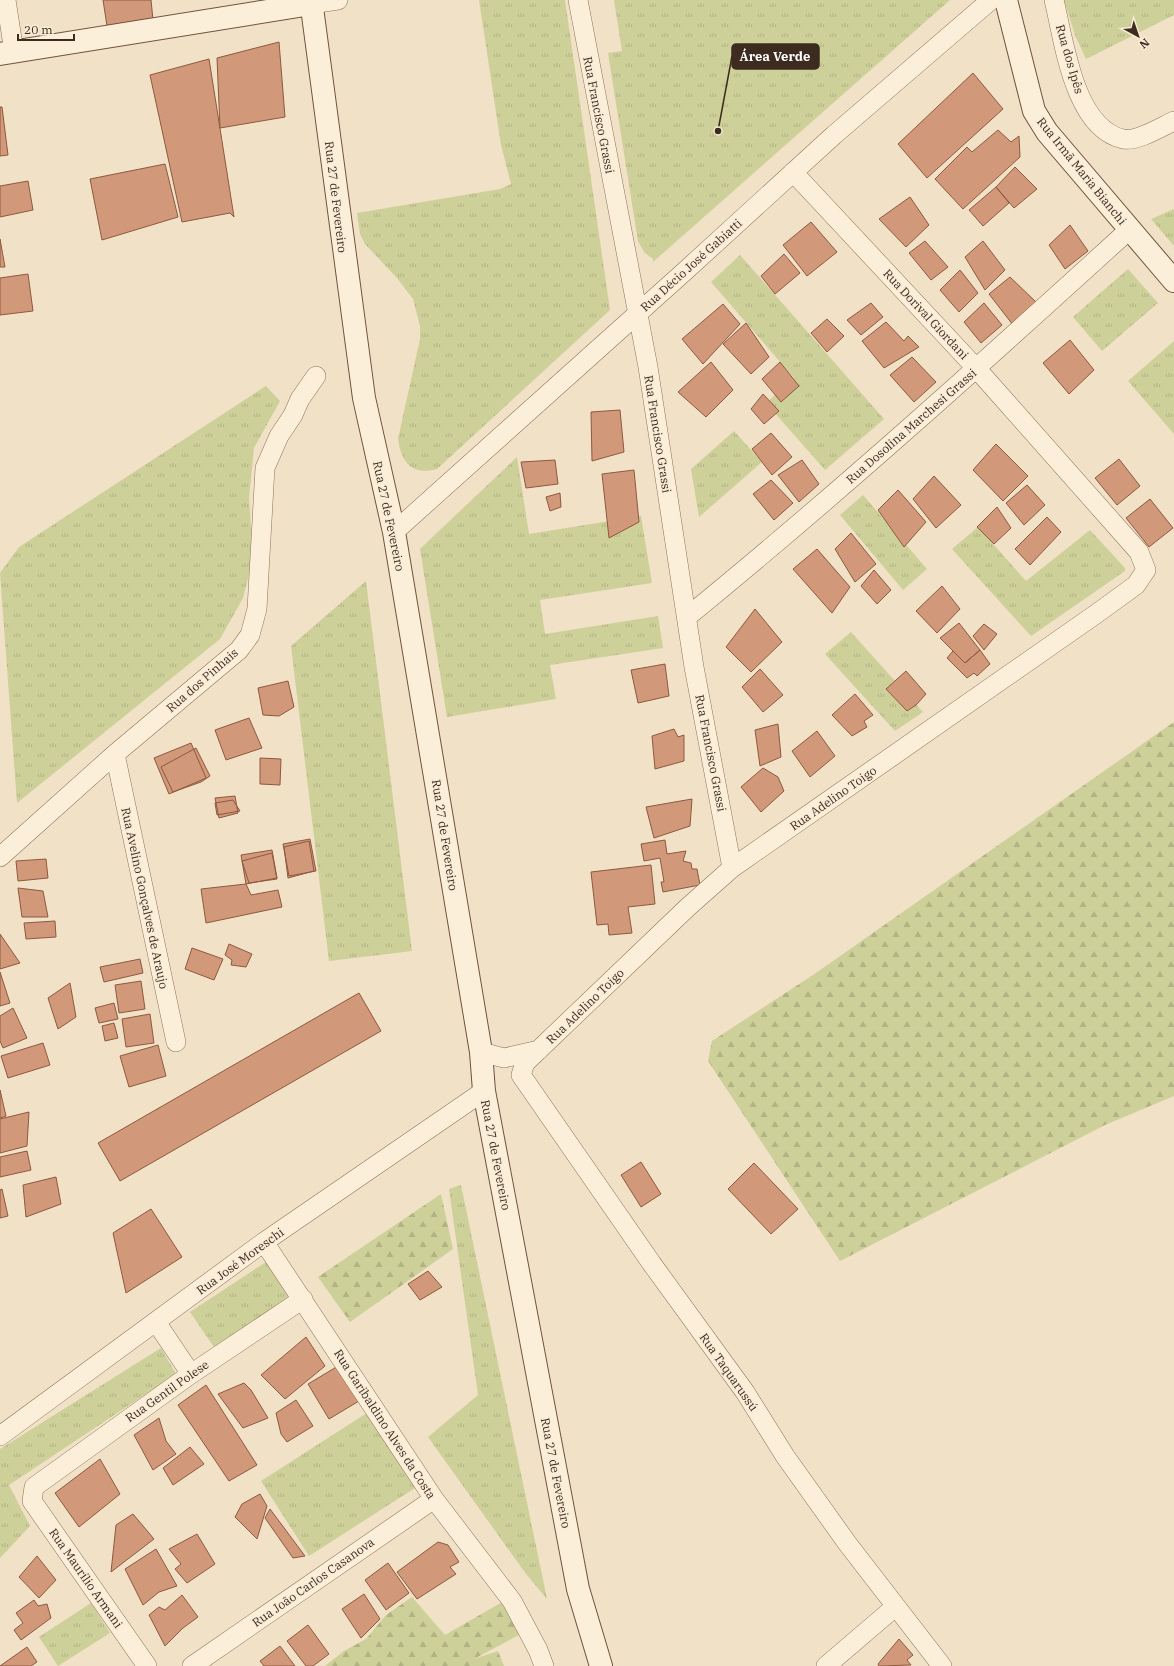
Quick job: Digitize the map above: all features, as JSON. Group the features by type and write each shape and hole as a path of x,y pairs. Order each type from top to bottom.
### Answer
{"main road":[{"name":"Rua Irmã Maria Bianchi","path":"1006,0 1034,111 1047,132 1174,280"},
{"path":"7,53 311,2"},
{"name":"Rua 27 de Fevereiro","path":"311,2 364,398 394,532 481,1052 484,1091 578,1589 601,1666"}],"street":[{"path":"6,0 7,53"},
{"path":"311,2 338,0"},
{"name":"Rua Francisco Grassi","path":"578,0 648,367 694,667 732,868"},
{"name":"Rua Décio José Gabiatti","path":"394,532 637,314 834,134 991,0"},
{"name":"Rua dos Ipês","path":"1054,0 1073,80 1087,111 1102,130 1124,139 1145,135 1174,121"},
{"name":"Rua Dorival Giordani","path":"793,172 976,368 1139,552 1146,570"},
{"name":"Rua Dosolina Marchesi Grassi","path":"687,617 738,575 976,368 1130,229"},
{"name":"Rua dos Pinhais","path":"0,857 115,754 239,650 250,635 257,609 259,588 262,502 265,468 279,436 293,415 300,399 316,376"},
{"name":"Rua Adelino Toigo","path":"521,1075 525,1063 688,907 732,868 1096,614 1136,585 1146,570"},
{"name":"Rua Avelino Gonçalves de Araujo","path":"115,754 176,1042"},
{"name":"Rua Adelino Toigo","path":"481,1052 504,1058 539,1050"},
{"name":"Rua Taquarussú","path":"521,1075 652,1264 745,1392 798,1475 895,1607 942,1666"},
{"name":"Rua José Moreschi","path":"0,1436 264,1242 484,1091"},
{"name":"Rua Garibaldino Alves da Costa","path":"264,1242 434,1499 512,1601 538,1650 544,1666"},
{"name":"Rua Gentil Polese","path":"34,1487 191,1374 303,1299"},
{"path":"156,1322 191,1374"},
{"name":"Rua Maurílio Armani","path":"34,1487 32,1501 148,1666"},
{"name":"Rua João Carlos Casanova","path":"192,1666 434,1499"},
{"path":"826,1666 895,1607"}],"green space":[{"path":"479,0 565,0 610,310 437,469 428,471 414,469 409,465 402,454 398,439 420,339 420,326 413,299 397,278 365,244 360,234 357,213 500,189 511,184 501,145"},
{"path":"614,0 950,0 653,262 653,259 644,252 638,241 608,53 622,51"},
{"path":"1064,0 1174,0 1174,15 1086,59 1075,35"},
{"path":"1174,209 1174,246 1151,219"},
{"path":"740,255 884,419 825,470 766,403 794,378 711,282"},
{"path":"1128,269 1158,303 1102,351 1073,317"},
{"path":"1174,341 1174,434 1128,381"},
{"path":"266,386 280,401 254,448 249,497 253,558 243,598 220,639 17,803 0,573 19,547"},
{"path":"734,431 762,462 699,517 691,469"},
{"path":"517,457 529,534 641,516 652,583 540,600 545,634 658,616 663,648 550,665 556,699 447,717 420,549"},
{"path":"863,495 927,569 903,590 840,515"},
{"path":"978,527 1026,581 1090,530 1125,568 1125,571 1031,636 952,549"},
{"path":"366,581 412,951 329,961 291,646"},
{"path":"851,632 923,712 895,731 825,654"},
{"path":"1174,722 1174,1096 1105,1125 840,1261 708,1061 712,1041 813,975"},
{"path":"461,1185 547,1599 526,1574 428,1437 478,1395 449,1189"},
{"path":"441,1194 453,1249 350,1322 318,1277"},
{"path":"272,1258 295,1294 214,1347 190,1312"},
{"path":"161,1348 176,1374 9,1485 30,1526 0,1558 0,1449"},
{"path":"370,1411 418,1486 309,1556 261,1481"},
{"path":"412,1597 445,1635 504,1601 519,1635 474,1659 498,1651 504,1666 325,1666 344,1651 366,1639 386,1615"},
{"path":"91,1603 110,1633 58,1666 39,1637"}],"building":[{"path":"103,0 151,0 153,20 107,26"},
{"path":"279,42 285,117 220,128 217,58"},
{"path":"209,59 234,217 230,213 182,222 150,75"},
{"path":"973,73 1003,109 927,178 898,144"},
{"path":"0,107 2,107 8,155 0,156"},
{"path":"998,130 1011,142 1019,136 1020,157 963,209 935,179 967,147 972,152"},
{"path":"165,164 178,217 102,240 90,179"},
{"path":"1015,167 1037,189 1014,208 996,187"},
{"path":"28,181 33,210 0,217 0,186"},
{"path":"996,187 1009,203 983,226 969,210"},
{"path":"910,197 929,225 906,247 879,219"},
{"path":"811,222 837,252 807,276 783,245"},
{"path":"1070,225 1088,251 1065,269 1049,245"},
{"path":"0,239 5,267 0,267"},
{"path":"925,241 948,267 931,280 909,253"},
{"path":"983,241 1005,270 985,290 965,257"},
{"path":"784,254 800,273 775,294 761,276"},
{"path":"960,270 978,293 959,312 940,290"},
{"path":"28,274 33,311 0,315 0,278"},
{"path":"1010,277 1037,303 1013,325 989,294"},
{"path":"871,303 883,317 861,335 847,320"},
{"path":"984,303 1002,325 981,343 964,322"},
{"path":"723,304 740,324 703,364 682,339"},
{"path":"827,319 844,336 827,352 811,333"},
{"path":"886,322 904,341 908,336 919,347 884,368 862,341"},
{"path":"746,323 769,357 751,374 723,344"},
{"path":"1070,340 1094,370 1069,394 1043,363"},
{"path":"912,357 936,382 914,402 890,375"},
{"path":"711,362 733,390 706,417 678,392"},
{"path":"780,362 799,386 781,402 762,379"},
{"path":"763,394 779,411 764,424 751,409"},
{"path":"620,410 624,452 592,461 591,412"},
{"path":"771,433 792,457 772,475 752,449"},
{"path":"996,444 1028,476 1003,501 973,470"},
{"path":"1119,459 1140,486 1117,505 1095,478"},
{"path":"555,460 558,484 526,488 521,462"},
{"path":"802,460 819,484 799,502 778,475"},
{"path":"634,470 639,522 609,538 602,474"},
{"path":"934,476 961,505 936,528 913,499"},
{"path":"771,480 793,503 774,520 753,494"},
{"path":"1027,485 1045,505 1024,525 1006,503"},
{"path":"898,490 926,522 904,547 878,510"},
{"path":"560,493 561,507 550,511 546,497"},
{"path":"1150,499 1173,528 1149,547 1126,518"},
{"path":"997,507 1011,528 994,544 977,527"},
{"path":"1047,517 1061,532 1030,565 1015,549"},
{"path":"851,533 876,564 855,582 835,549"},
{"path":"817,549 850,587 832,613 793,569"},
{"path":"874,570 891,590 877,604 861,586"},
{"path":"942,586 960,609 937,633 916,611"},
{"path":"755,609 782,642 751,672 726,647"},
{"path":"959,623 980,650 965,663 940,638"},
{"path":"984,624 997,634 984,650 973,636"},
{"path":"980,650 990,664 977,676 974,673 967,678 947,658 953,651 965,663"},
{"path":"665,664 669,696 638,703 631,670"},
{"path":"760,669 783,695 763,712 742,687"},
{"path":"906,671 926,694 916,705 907,711 886,689"},
{"path":"288,681 294,707 279,716 263,715 258,688"},
{"path":"855,694 873,715 864,721 867,727 852,736 832,715"},
{"path":"249,718 262,748 226,760 215,730"},
{"path":"778,724 781,757 760,766 755,730"},
{"path":"674,729 678,737 684,735 684,761 655,769 652,736"},
{"path":"817,731 835,756 810,777 792,751"},
{"path":"191,743 206,778 169,794 154,758"},
{"path":"196,748 210,776 201,782 173,792 161,767"},
{"path":"260,758 281,759 280,785 260,784"},
{"path":"763,768 778,777 784,791 761,812 741,787"},
{"path":"235,796 238,813 219,818 215,798"},
{"path":"692,799 690,826 654,838 646,807"},
{"path":"233,800 240,811 217,815 215,803"},
{"path":"310,839 316,871 289,876 283,844"},
{"path":"665,840 667,854 686,851 683,861 691,863 692,869 697,869 700,885 663,892 661,882 664,882 660,858 644,861 641,844"},
{"path":"309,841 314,871 288,878 284,847"},
{"path":"272,850 277,878 246,884 241,855"},
{"path":"272,853 277,879 249,883 242,861"},
{"path":"46,859 48,878 18,881 16,861"},
{"path":"651,865 655,904 628,907 632,933 609,935 608,924 597,925 591,872"},
{"path":"246,884 251,895 278,890 282,907 206,923 201,889"},
{"path":"18,888 43,891 48,917 22,917"},
{"path":"55,921 56,937 26,939 24,923"},
{"path":"0,934 20,963 0,969"},
{"path":"229,944 252,954 246,967 231,965 232,960 225,955"},
{"path":"192,948 223,959 214,980 185,969"},
{"path":"140,959 143,973 104,982 100,967"},
{"path":"0,972 10,1003 0,1006"},
{"path":"141,981 145,1009 119,1013 115,985"},
{"path":"70,983 76,1017 58,1029 48,998"},
{"path":"359,993 381,1031 120,1181 98,1143"},
{"path":"114,1003 118,1019 99,1023 95,1008"},
{"path":"13,1008 27,1038 3,1048 0,1041 0,1016"},
{"path":"150,1014 154,1043 126,1047 122,1019"},
{"path":"114,1023 118,1038 105,1041 102,1026"},
{"path":"43,1043 50,1065 8,1078 1,1056"},
{"path":"158,1045 166,1076 129,1087 120,1056"},
{"path":"0,1090 6,1116 0,1118"},
{"path":"29,1112 27,1146 0,1153 0,1119"},
{"path":"27,1151 31,1170 0,1177 0,1157"},
{"path":"641,1162 661,1194 641,1207 621,1175"},
{"path":"754,1163 798,1209 771,1234 728,1189"},
{"path":"56,1177 61,1204 26,1217 23,1185"},
{"path":"2,1189 8,1216 0,1218 0,1190"},
{"path":"151,1209 182,1257 126,1293 113,1233"},
{"path":"428,1271 442,1287 420,1300 408,1284"},
{"path":"306,1337 325,1366 285,1399 261,1375"},
{"path":"343,1363 364,1398 329,1419 308,1384"},
{"path":"244,1383 251,1390 268,1418 243,1428 218,1394"},
{"path":"206,1385 257,1465 229,1481 178,1405"},
{"path":"296,1400 313,1426 287,1442 281,1434 276,1413"},
{"path":"159,1418 166,1441 176,1454 153,1470 134,1435"},
{"path":"190,1447 204,1464 173,1485 163,1468"},
{"path":"100,1459 120,1494 79,1527 55,1493"},
{"path":"260,1494 267,1506 257,1539 235,1517 242,1504"},
{"path":"270,1509 305,1556 293,1558 265,1518"},
{"path":"133,1514 154,1539 111,1572 116,1525"},
{"path":"197,1534 215,1564 187,1583 175,1569 181,1564 169,1549"},
{"path":"438,1542 448,1545 459,1562 450,1567 456,1574 417,1599 397,1572"},
{"path":"156,1549 177,1586 159,1592 143,1605 125,1569"},
{"path":"37,1556 56,1580 39,1598 19,1577"},
{"path":"388,1563 409,1593 386,1610 365,1580"},
{"path":"364,1594 380,1619 361,1638 342,1609"},
{"path":"182,1595 198,1617 183,1628 165,1646 149,1615 159,1607 165,1610"},
{"path":"34,1600 38,1606 47,1604 51,1618 21,1640 14,1630 23,1623 16,1613"},
{"path":"308,1625 329,1654 313,1666 306,1666 287,1641"},
{"path":"899,1639 913,1655 907,1660 911,1665 879,1666 878,1664"},
{"path":"280,1646 295,1666 264,1666 260,1661"},
{"path":"27,1647 37,1662 31,1666 0,1666"}],"place":[{"name":"Área Verde","path":"718,131"}]}
